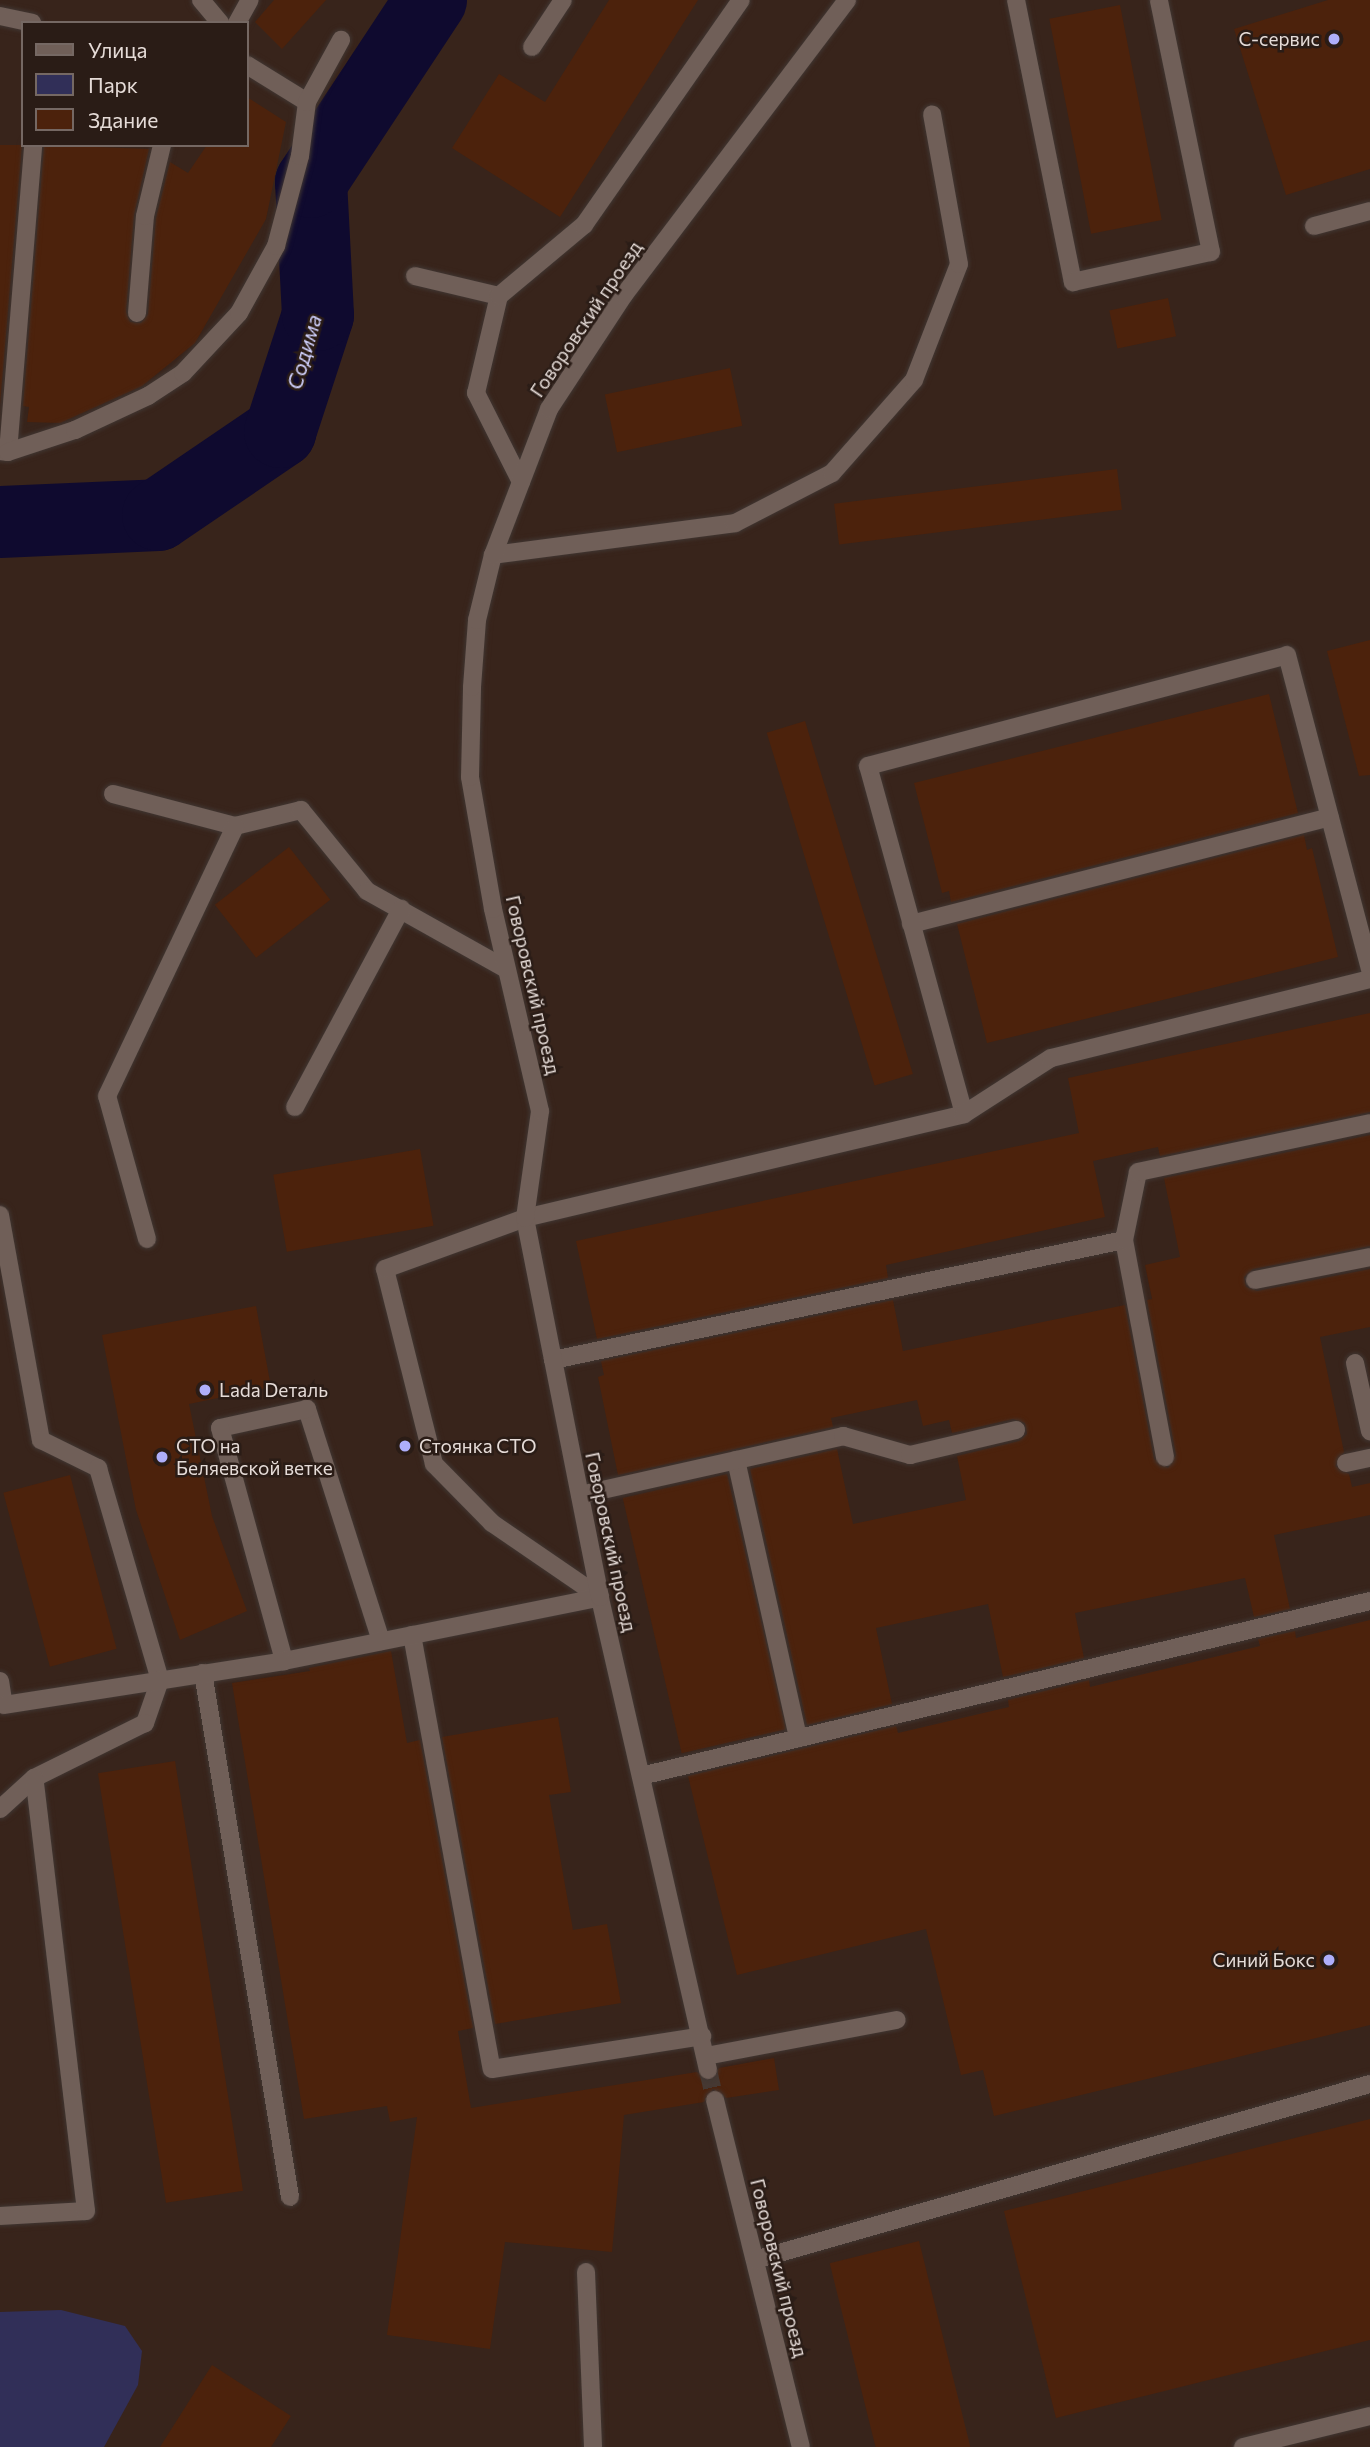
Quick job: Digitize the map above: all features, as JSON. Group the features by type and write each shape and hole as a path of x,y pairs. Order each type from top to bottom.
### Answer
{"street":[{"path":"201,0 218,21"},
{"path":"238,21 250,0"},
{"path":"532,47 563,0"},
{"path":"521,482 476,393 499,296 584,225 741,0"},
{"name":"Говоровский проезд","path":"846,0 624,295 549,408 493,555 477,620 470,777 506,969 540,1111 525,1218 600,1597 707,2063 897,2020"},
{"path":"1016,0 1073,282 1211,252 1159,0"},
{"path":"0,16 23,21"},
{"path":"33,147 4,451 111,415 149,396 183,373 239,313 276,246 300,156 307,102 341,40"},
{"path":"248,66 307,102"},
{"path":"493,555 735,523 832,473 914,380 959,264 932,114"},
{"path":"137,313 145,216 162,147"},
{"path":"1314,226 1370,211"},
{"path":"415,276 499,296"},
{"path":"964,1114 868,766 1287,655 1370,970"},
{"path":"113,794 235,826 302,810 367,891 506,969"},
{"path":"911,924 1331,817"},
{"path":"147,1240 107,1096 235,826"},
{"path":"295,1107 401,909"},
{"path":"600,1597 492,1522 434,1464 385,1269 525,1218 964,1114 1051,1058 1370,979"},
{"path":"1165,1457 1124,1240 1138,1172 1370,1123"},
{"path":"0,1215 41,1440 98,1468 160,1680 145,1723 34,1778 0,1809"},
{"path":"553,1360 1124,1240"},
{"path":"1255,1280 1370,1256"},
{"path":"1355,1363 1370,1431"},
{"path":"284,1661 220,1428 307,1409 381,1641"},
{"path":"580,1495 843,1436 910,1455 1016,1430"},
{"path":"1346,1463 1370,1458"},
{"path":"736,1460 798,1738"},
{"path":"0,1681 5,1705 284,1661 600,1597"},
{"path":"641,1776 1370,1601"},
{"path":"412,1635 492,2069 702,2036"},
{"path":"203,1673 290,2197"},
{"path":"0,2216 86,2211 34,1778"},
{"path":"755,2260 1370,2084"},
{"name":"Говоровский проезд","path":"715,2100 802,2447"},
{"path":"586,2272 593,2447"},
{"path":"1243,2447 1370,2416"}],"shaded area":[{"path":"0,0 1370,0 1370,2447 0,2447"}],"green space":[{"path":"61,2310 125,2326 142,2351 138,2385 104,2447 0,2447 0,2312"}],"building":[{"path":"274,0 326,0 282,49 255,22"},
{"path":"609,0 698,0 560,217 452,148 499,74 545,102"},
{"path":"1328,0 1370,0 1370,169 1286,195 1234,29"},
{"path":"1120,5 1162,220 1091,234 1049,19"},
{"path":"248,98 286,122 266,219 195,343 142,386 60,423 27,422 29,407 23,406 44,147 149,149 134,215 126,312 130,322 141,323 148,314 156,218 170,162 188,173 206,147 248,147"},
{"path":"0,145 21,145 22,147 0,405"},
{"path":"1168,298 1176,336 1117,349 1109,310"},
{"path":"730,368 742,426 617,452 605,395"},
{"path":"1117,469 1122,510 839,544 834,504"},
{"path":"1370,640 1370,775 1359,776 1327,651"},
{"path":"1269,694 1298,813 951,902 949,891 942,893 914,783"},
{"path":"805,721 913,1074 875,1086 767,733"},
{"path":"1304,835 1307,850 1312,848 1338,957 987,1043 957,924"},
{"path":"289,847 330,900 256,958 215,905"},
{"path":"1370,1013 1370,1112 1160,1156 1158,1147 1093,1161 1105,1217 886,1265 888,1278 597,1339 576,1241 1079,1133 1068,1078"},
{"path":"1370,1135 1370,1246 1253,1269 1244,1277 1246,1287 1257,1291 1370,1269 1370,1327 1320,1337 1344,1452 1335,1466 1349,1474 1352,1487 1370,1483 1370,1515 1274,1535 1290,1609 1254,1617 1245,1578 1075,1613 1084,1658 1003,1677 988,1604 876,1628 892,1704 807,1725 750,1469 837,1449 853,1524 966,1500 957,1456 1019,1441 1027,1434 1025,1423 1013,1419 952,1433 949,1420 923,1426 917,1400 831,1418 833,1427 618,1475 598,1377 604,1375 601,1361 893,1300 903,1351 1125,1305 1154,1459 1168,1468 1176,1455 1147,1300 1152,1299 1145,1265 1180,1257 1164,1178"},
{"path":"420,1149 434,1226 287,1252 273,1175"},
{"name":"СТО на Беляевской ветке","path":"256,1306 271,1387 189,1404 212,1516 247,1611 180,1640 136,1510 102,1335"},
{"path":"727,1474 786,1729 682,1753 623,1498"},
{"path":"70,1475 117,1649 50,1667 3,1493"},
{"path":"1370,1620 1370,2025 994,2116 983,2070 961,2075 926,1929 737,1975 688,1776 896,1726 898,1733 1009,1707 1008,1700 1089,1680 1090,1687 1260,1646 1258,1639 1295,1631 1296,1638"},
{"path":"391,1651 407,1743 420,1740 473,2028 458,2031 471,2108 697,2072 710,2081 719,2068 774,2058 779,2090 726,2098 713,2089 704,2102 624,2115 612,2252 505,2242 490,2349 387,2335 417,2117 390,2122 387,2106 304,2119 232,1683 310,1671 309,1668"},
{"path":"558,1717 571,1792 549,1795 573,1930 607,1924 621,2003 495,2024 442,1737"},
{"path":"175,1761 243,2191 166,2203 98,1773"},
{"path":"1370,2119 1370,2340 1056,2418 1004,2211"},
{"path":"919,2241 970,2447 876,2447 830,2263"},
{"path":"212,2365 291,2416 271,2447 160,2447"}],"waterway":[{"name":"Содима","path":"0,522 158,515 280,432 318,315 311,182 431,0"}],"tunnel":[{"path":"708,2070 715,2100"}],"place":[{"name":"С-сервис","path":"1334,39"},
{"name":"Lada Dеталь","path":"205,1390"},
{"name":"Стоянка СТО","path":"405,1446"},
{"name":"СТО на Беляевской ветке","path":"162,1457"},
{"name":"Синий Бокс","path":"1329,1960"}]}
